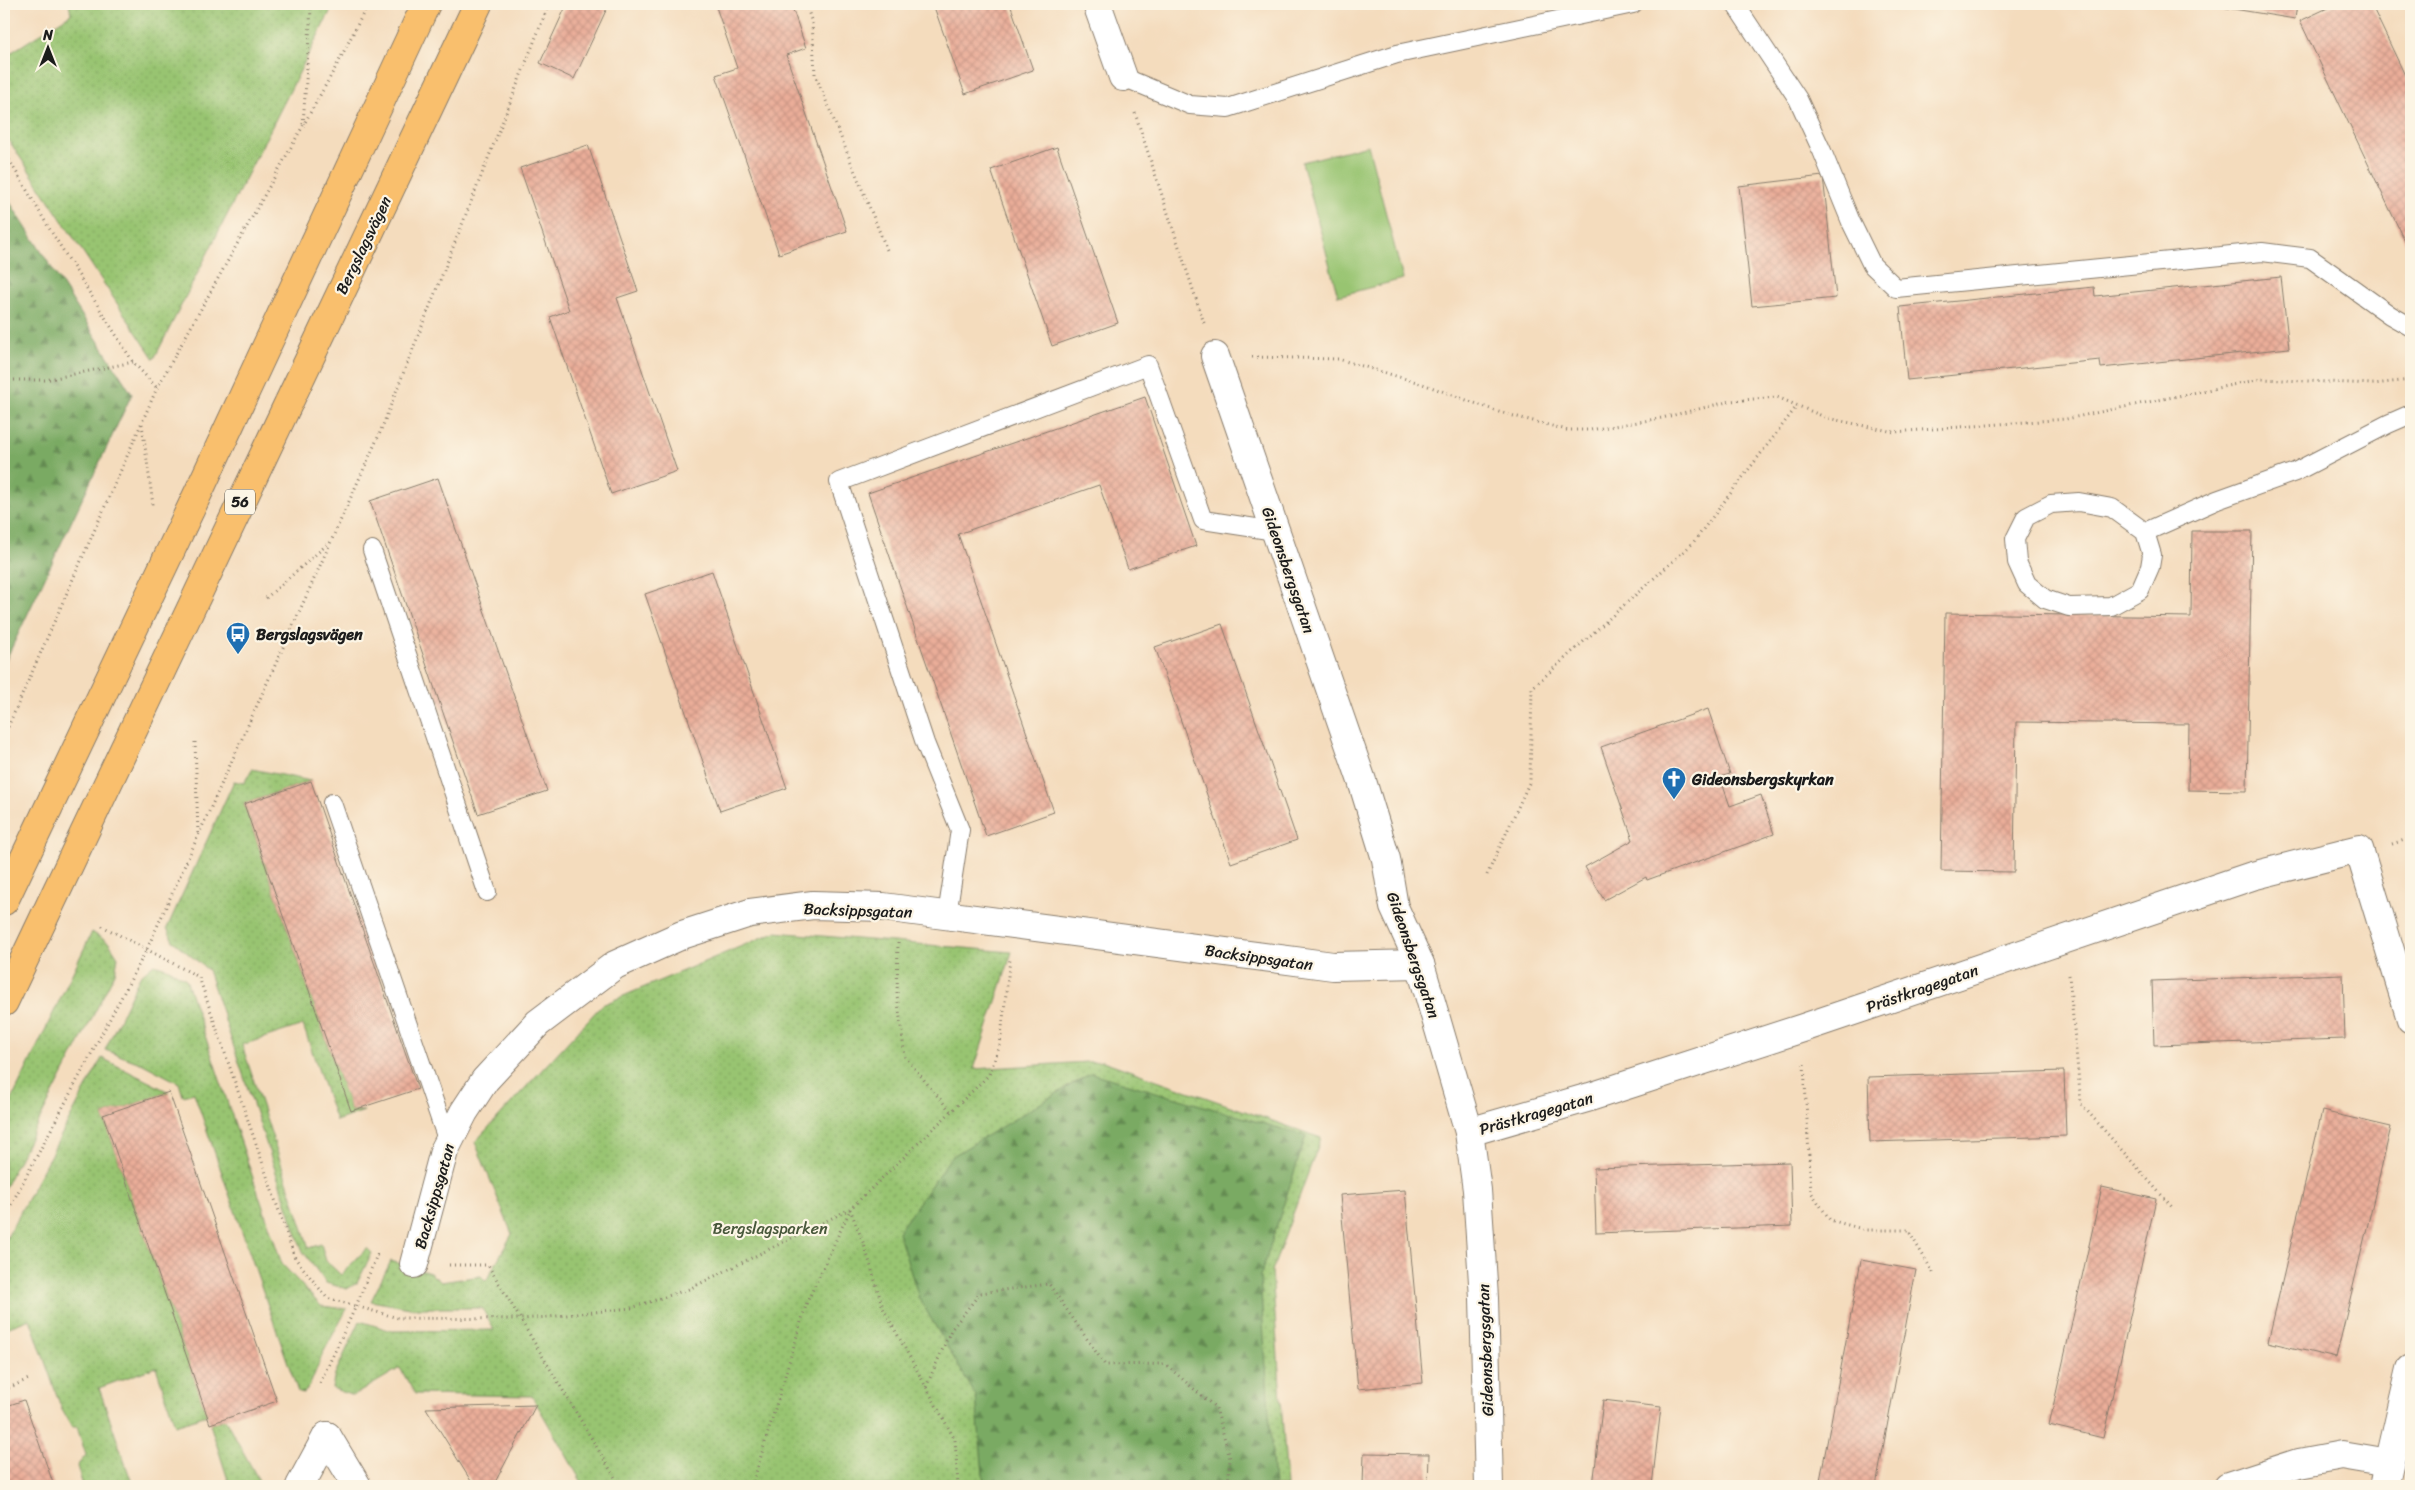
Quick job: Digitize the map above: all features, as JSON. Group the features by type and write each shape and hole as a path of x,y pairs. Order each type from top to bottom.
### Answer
{"highway":[{"name":"56","path":"4,901 200,489 426,4"},
{"name":"Bergslagsvägen","path":"4,1002 478,4"}],"street":[{"path":"1097,4 1122,77"},
{"name":"Gideonsbergsgatan","path":"1215,356 1362,781 1386,859 1394,907 1420,964 1469,1132 1476,1190 1484,1298 1489,1486"},
{"name":"Prästkragegatan","path":"1469,1132 1590,1097 1803,1028 2270,871 2359,849 2411,1019"},
{"name":"Backsippsgatan","path":"414,1264 448,1142 464,1112 485,1080 538,1023 615,965 682,935 750,913 813,905 899,909 1333,966 1420,964"},
{"path":"2228,1486 2299,1463 2342,1455 2387,1475 2411,1369"},
{"path":"300,1486 327,1436 357,1486"}],"lane":[{"path":"1122,77 1190,106 1228,108 1397,54 1633,4"},
{"path":"1734,4 1798,99 1851,222 1872,265 1896,288 2262,252 2310,258 2390,316 2411,327"},
{"path":"947,915 960,830 925,743 839,482 1148,365 1203,520 1276,531"},
{"path":"2145,532 2217,500 2294,472 2411,414"},
{"path":"2078,502 2112,508 2145,532 2152,555 2150,568 2140,590 2111,606 2068,607 2045,599 2027,584 2017,562 2015,539 2026,517 2051,504 2078,502"},
{"path":"372,550 487,892"},
{"path":"332,803 448,1142"}],"path":[{"path":"303,126 310,9 307,4"},
{"path":"4,736 157,388 303,126 368,4"},
{"path":"4,1218 147,949 332,540 379,435 549,4"},
{"path":"806,4 812,23 815,74 887,250"},
{"path":"1122,77 1215,356 1338,359 1420,383 1499,412 1567,430 1590,430 1662,418 1731,401 1777,398 1827,418 1894,432 2066,419 2261,379 2373,384 2411,380"},
{"path":"4,151 49,228 133,362 157,388"},
{"path":"4,380 45,380 133,362"},
{"path":"1487,875 1530,781 1532,688 1692,544 1797,406"},
{"path":"142,424 153,508"},
{"path":"266,598 332,540"},
{"path":"195,742 198,834"},
{"path":"899,909 897,995 905,1057 951,1112"},
{"path":"102,926 198,977 295,1258 328,1298 398,1318 520,1319 631,1308 689,1289 850,1209 989,1075 1000,1044 1014,924"},
{"path":"2066,940 2081,1104 2172,1207"},
{"path":"1803,1028 1811,1192 1830,1220 1866,1230 1908,1230 1934,1274"},
{"path":"850,1209 866,1250 883,1308 955,1440 958,1486"},
{"path":"752,1486 808,1302 850,1209"},
{"path":"320,1383 356,1306 377,1255 414,1264 488,1265 620,1486"},
{"path":"926,1387 951,1330 980,1293 1049,1284 1105,1365 1165,1364 1216,1408 1230,1458 1228,1486"},
{"path":"4,1390 31,1378"}],"green space":[{"path":"69,4 334,4 154,359 4,133 4,57 71,14"},
{"path":"1368,145 1403,279 1338,296 1302,162"},
{"path":"4,193 132,394 4,664"},
{"path":"252,769 311,781 244,804 351,1111 364,1111 336,1121 303,1025 242,1045 309,1248 321,1244 326,1261 341,1275 367,1248 372,1253 357,1283 347,1289 326,1283 302,1250 208,970 173,941 167,928 234,781 244,783"},
{"path":"92,932 109,943 118,957 115,973 4,1189 4,1116"},
{"name":"Bergslagsparken","path":"775,932 1012,952 974,1069 1103,1061 1321,1138 1272,1271 1287,1486 584,1486 532,1396 415,1394 400,1368 353,1396 332,1388 335,1374 360,1321 392,1331 494,1330 482,1308 410,1308 371,1301 391,1261 430,1273 441,1282 481,1276 486,1281 512,1234 475,1142 602,1005"},
{"path":"154,964 167,968 186,979 282,1264 321,1306 347,1309 323,1353 310,1385 304,1393 298,1392 194,1093 183,1096 179,1083 143,1064 105,1050 140,976"},
{"path":"102,1058 169,1092 103,1115 207,1415 175,1425 156,1367 99,1388 133,1486 83,1486 77,1466 86,1455 77,1427 72,1427 62,1410 30,1319 4,1329 4,1243"},
{"path":"1091,1073 1306,1136 1260,1277 1274,1486 984,1486 976,1396 919,1298 898,1232 951,1157"},
{"path":"225,1419 262,1486 230,1486 210,1424"}],"building":[{"path":"567,4 609,4 574,79 540,63"},
{"path":"715,4 791,4 806,48 786,55 847,231 779,254 716,75 737,68"},
{"path":"933,4 1010,4 1033,70 965,94"},
{"path":"2203,4 2297,4 2295,19"},
{"path":"2336,4 2371,4 2411,88 2411,254 2300,21"},
{"path":"588,145 638,291 617,298 677,471 611,494 550,317 569,310 520,168"},
{"path":"1057,147 1118,323 1052,346 991,170"},
{"path":"1823,176 1836,298 1752,306 1739,186"},
{"path":"2281,277 2289,348 2101,368 2100,360 1907,380 1900,307 2094,287 2095,296"},
{"path":"1145,397 1196,546 1128,569 1099,485 958,534 1054,812 986,836 868,493"},
{"path":"438,478 547,791 478,814 370,501"},
{"path":"2192,531 2252,531 2247,791 2188,790 2189,724 2016,722 2014,872 1941,871 1945,613 2191,617"},
{"path":"712,571 787,788 720,811 645,594"},
{"path":"1222,624 1297,840 1231,863 1155,647"},
{"name":"Gideonsbergskyrkan","path":"1708,709 1730,774 1720,777 1730,806 1761,795 1774,834 1647,880 1646,877 1604,900 1585,867 1633,840 1601,747"},
{"path":"311,781 418,1089 351,1111 244,804"},
{"path":"2343,974 2345,1039 2154,1045 2152,981"},
{"path":"2064,1071 2066,1136 1870,1142 1868,1077"},
{"path":"169,1092 277,1401 210,1424 103,1115"},
{"path":"2322,1111 2391,1127 2336,1358 2268,1342"},
{"path":"1790,1162 1792,1226 1596,1233 1594,1168"},
{"path":"2102,1187 2156,1199 2103,1438 2049,1425"},
{"path":"1405,1190 1423,1383 1358,1389 1340,1195"},
{"path":"1861,1260 1916,1270 1876,1486 1819,1486"},
{"path":"24,1400 54,1486 4,1486 4,1407"},
{"path":"1603,1400 1661,1407 1652,1486 1593,1486"},
{"path":"536,1405 493,1486 474,1486 426,1408"},
{"path":"1364,1453 1429,1454 1428,1486 1363,1486"}],"place":[{"name":"Bergslagsvägen","path":"238,655"},
{"name":"Gideonsbergskyrkan","path":"1674,800"}]}
